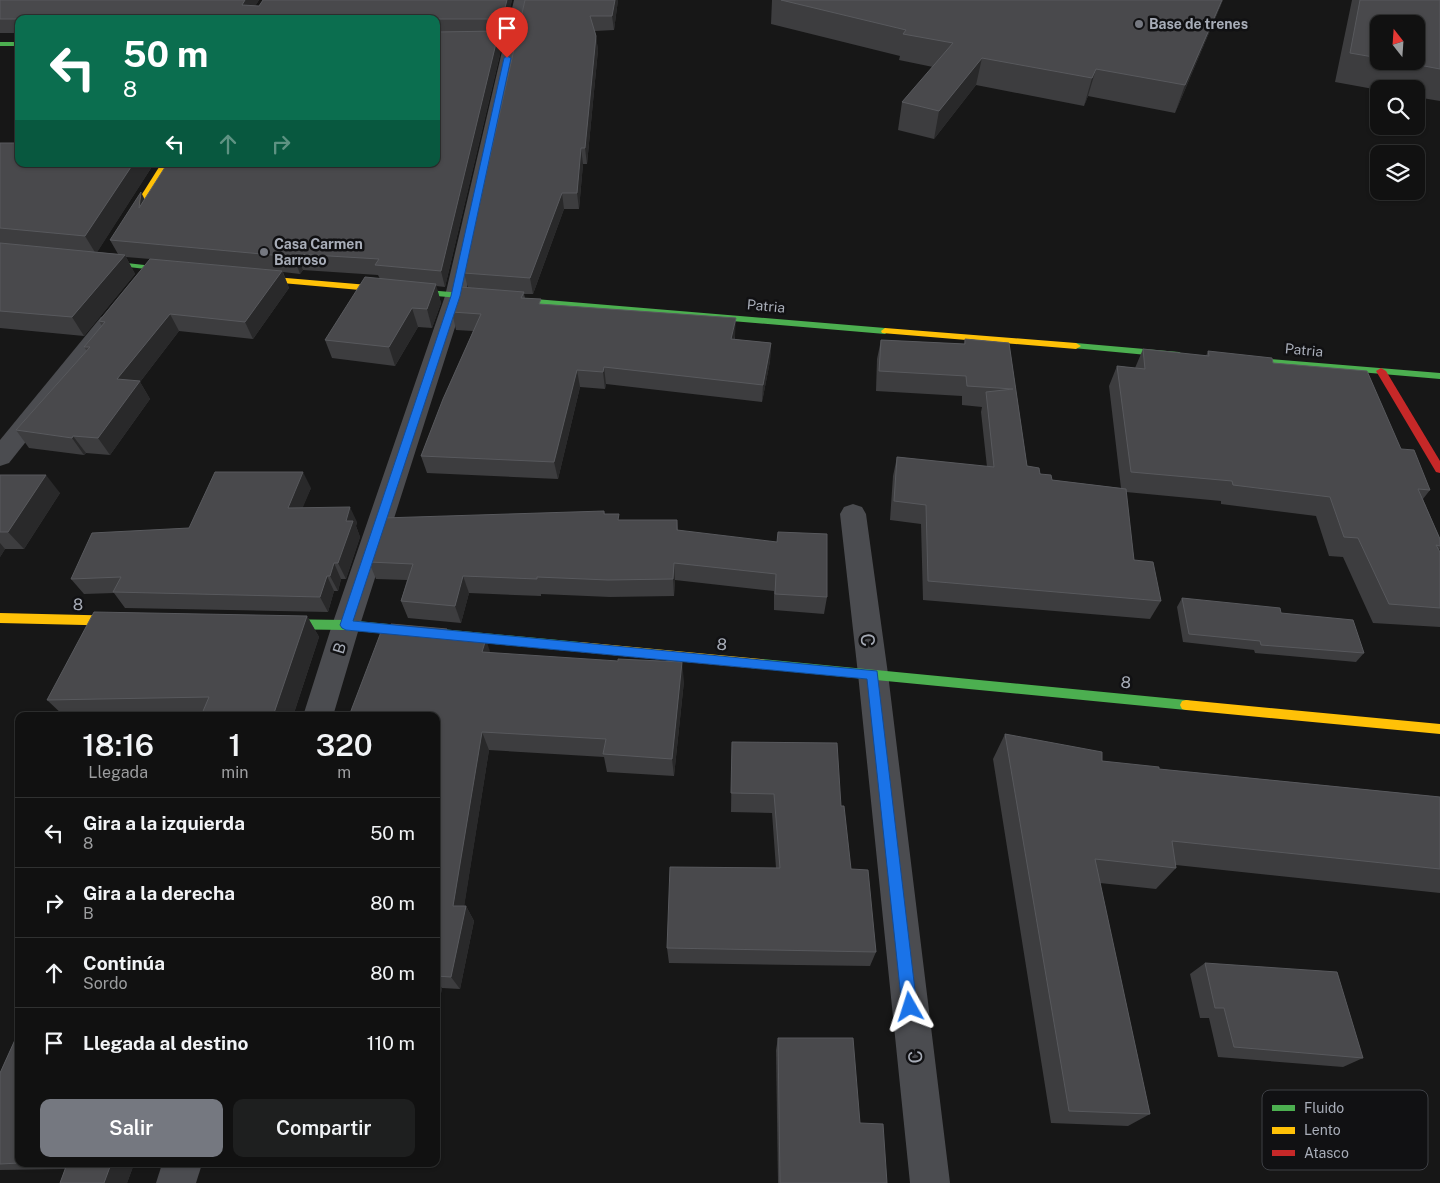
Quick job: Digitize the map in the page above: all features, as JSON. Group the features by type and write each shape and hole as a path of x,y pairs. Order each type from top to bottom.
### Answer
{"street":[{"name":"B","path":"319,712 346,625 455,296 521,0"},
{"path":"492,40 511,39"},
{"path":"0,44 15,44"},
{"path":"119,237 163,167"},
{"path":"84,260 106,258 145,276 191,272"},
{"name":"Patria","path":"240,277 1192,356"},
{"path":"0,457 121,306"},
{"name":"Patria","path":"1222,358 1440,376"},
{"path":"1381,371 1440,469"},
{"name":"C","path":"853,514 873,674 930,1183"},
{"name":"8","path":"0,618 138,621"},
{"name":"8","path":"267,623 346,625 1440,729"},
{"path":"176,1183 181,1167"}],"building":[{"path":"0,0 245,0 242,5 259,6 263,0 507,0 502,19 440,19 440,15 15,15 15,19 0,19"},
{"path":"525,0 615,0 612,16 590,16 596,36 585,148 581,148 577,193 562,193 530,278 464,273"},
{"path":"781,0 1222,0 1185,85 1096,69 1092,78 982,58 939,111 902,102 953,43 903,34 906,30"},
{"path":"1360,0 1440,0 1440,69 1425,66 1425,15 1370,15 1370,56 1350,53"},
{"path":"499,31 441,271 375,265 379,259 296,254 294,257 110,240 141,192 139,208 165,167 440,167 440,32"},
{"path":"0,143 15,143 15,167 131,167 85,236 0,228"},
{"path":"0,243 125,255 72,317 0,311"},
{"path":"150,259 282,271 245,322 170,314 117,379 140,381 98,438 73,436 72,438 16,430 90,347 84,347 105,322 99,321"},
{"path":"365,277 436,284 427,309 412,308 389,347 325,340"},
{"path":"460,287 524,292 521,298 541,299 539,304 736,318 731,339 771,343 763,385 604,367 603,372 577,370 554,462 421,456 443,399 481,314 452,312"},
{"path":"965,339 1009,343 1027,466 1039,468 1040,474 1051,475 1052,480 1126,489 1134,560 1153,562 1161,601 928,581 926,505 894,501 897,457 994,467 986,392 1013,389 967,386 966,376 879,371 881,340 965,344"},
{"path":"1143,349 1209,356 1208,351 1272,358 1273,363 1367,371 1401,449 1414,450 1430,490 1418,489 1440,539 1440,546 1436,545 1440,552 1440,608 1389,604 1358,538 1344,537 1330,497 1233,485 1232,481 1131,472 1117,366 1145,369"},
{"path":"215,472 303,472 288,508 350,507 346,521 353,521 338,563 334,563 330,576 327,576 320,597 113,592 121,577 71,579 92,533 189,528"},
{"path":"0,475 46,475 8,532 0,532"},
{"path":"604,511 604,514 619,514 618,520 677,520 677,530 777,542 778,532 827,534 827,597 775,594 776,574 674,563 673,579 608,580 537,577 537,579 463,576 455,606 401,601 413,564 369,562 383,518"},
{"path":"1182,598 1280,608 1281,613 1353,620 1364,653 1261,645 1260,641 1189,634"},
{"path":"94,612 307,616 274,712 203,712 209,697 47,700"},
{"path":"391,624 447,629 445,636 486,639 482,652 618,661 618,659 682,662 672,759 603,754 606,739 482,732 453,906 466,906 451,977 440,976 440,712 351,712 381,632 388,633"},
{"path":"1005,734 1102,752 1102,761 1159,767 1159,769 1440,797 1440,869 1172,841 1176,868 1095,859 1150,1114 1069,1111"},
{"path":"732,742 837,743 841,806 844,806 851,869 868,870 876,952 667,948 670,867 780,868 774,794 731,793"},
{"path":"1205,963 1337,972 1363,1058 1234,1047 1224,1008 1215,1008"},
{"path":"778,1038 853,1038 860,1123 883,1124 887,1183 780,1183"},
{"path":"15,1040 15,1163 0,1164 0,1073"},
{"path":"66,1167 110,1167 104,1183 60,1183"}],"traffic: fast":[{"path":"0,44 15,44"},
{"path":"94,261 180,271"},
{"path":"427,293 885,331"},
{"path":"1076,346 1179,355"},
{"path":"1235,359 1440,376"},
{"path":"274,624 346,625 580,647"},
{"path":"761,664 1186,705"}],"traffic: slow":[{"path":"124,229 163,167"},
{"path":"251,278 427,293"},
{"path":"885,331 1076,346"},
{"path":"0,618 126,621"},
{"path":"580,647 761,664"},
{"path":"1186,705 1440,729"}],"traffic: jam":[{"path":"1381,371 1440,469"}],"place":[{"name":"Base de trenes","path":"1139,24"},
{"name":"Casa Carmen Barroso","path":"264,252"}],"route":[{"path":"507,58 455,296 346,625 873,674 910,1007"}]}
